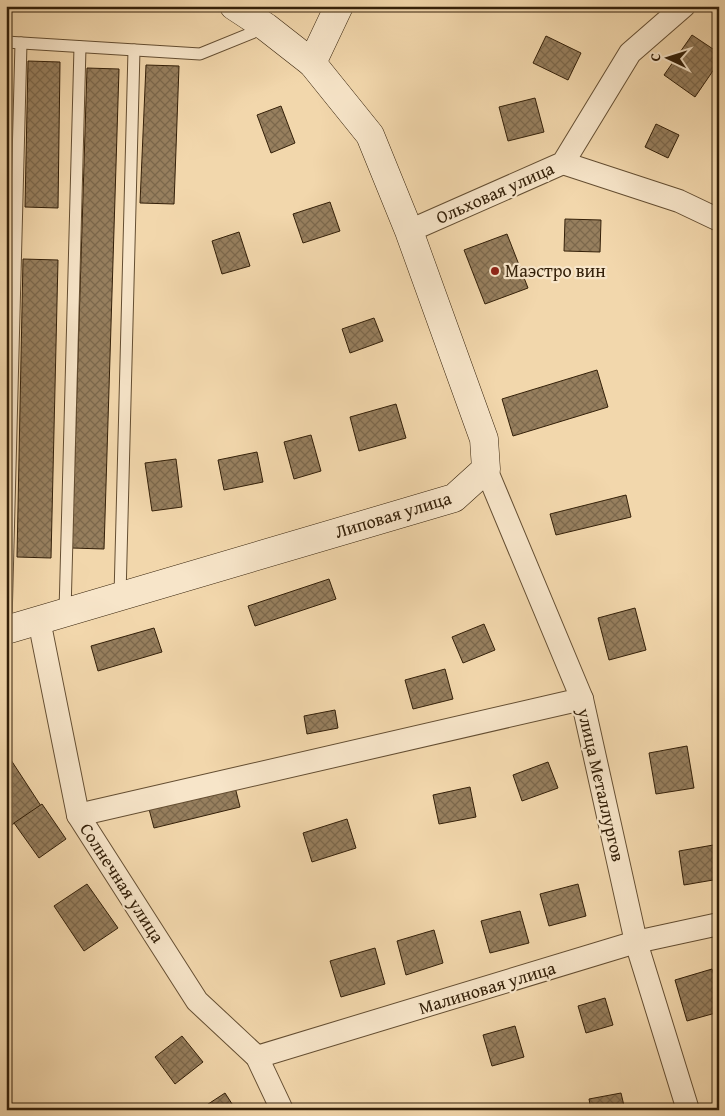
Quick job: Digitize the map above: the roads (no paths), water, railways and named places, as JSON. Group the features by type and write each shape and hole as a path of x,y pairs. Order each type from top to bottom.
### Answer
{"main road":[{"path":"234,6 266,27 312,63 370,135 409,231 484,439 486,469"},
{"path":"312,63 339,6"},
{"name":"Липовая улица","path":"6,630 454,498 486,469"}],"street":[{"name":"Ольховая улица","path":"409,231 562,162 630,53 684,6"},
{"path":"562,162 679,201 719,220"},
{"name":"улица Металлургов","path":"486,469 582,699 636,942 688,1110"},
{"name":"Солнечная улица","path":"39,620 78,815 198,1001 257,1057 282,1110"},
{"path":"78,815 582,699"},
{"name":"Малиновая улица","path":"257,1057 636,942 719,924"}],"lane":[{"path":"6,42 200,54 266,27"},
{"path":"6,622 22,43"},
{"path":"65,612 80,47"},
{"path":"120,596 134,50"}],"place":[{"name":"Маэстро вин","path":"495,271"}]}
